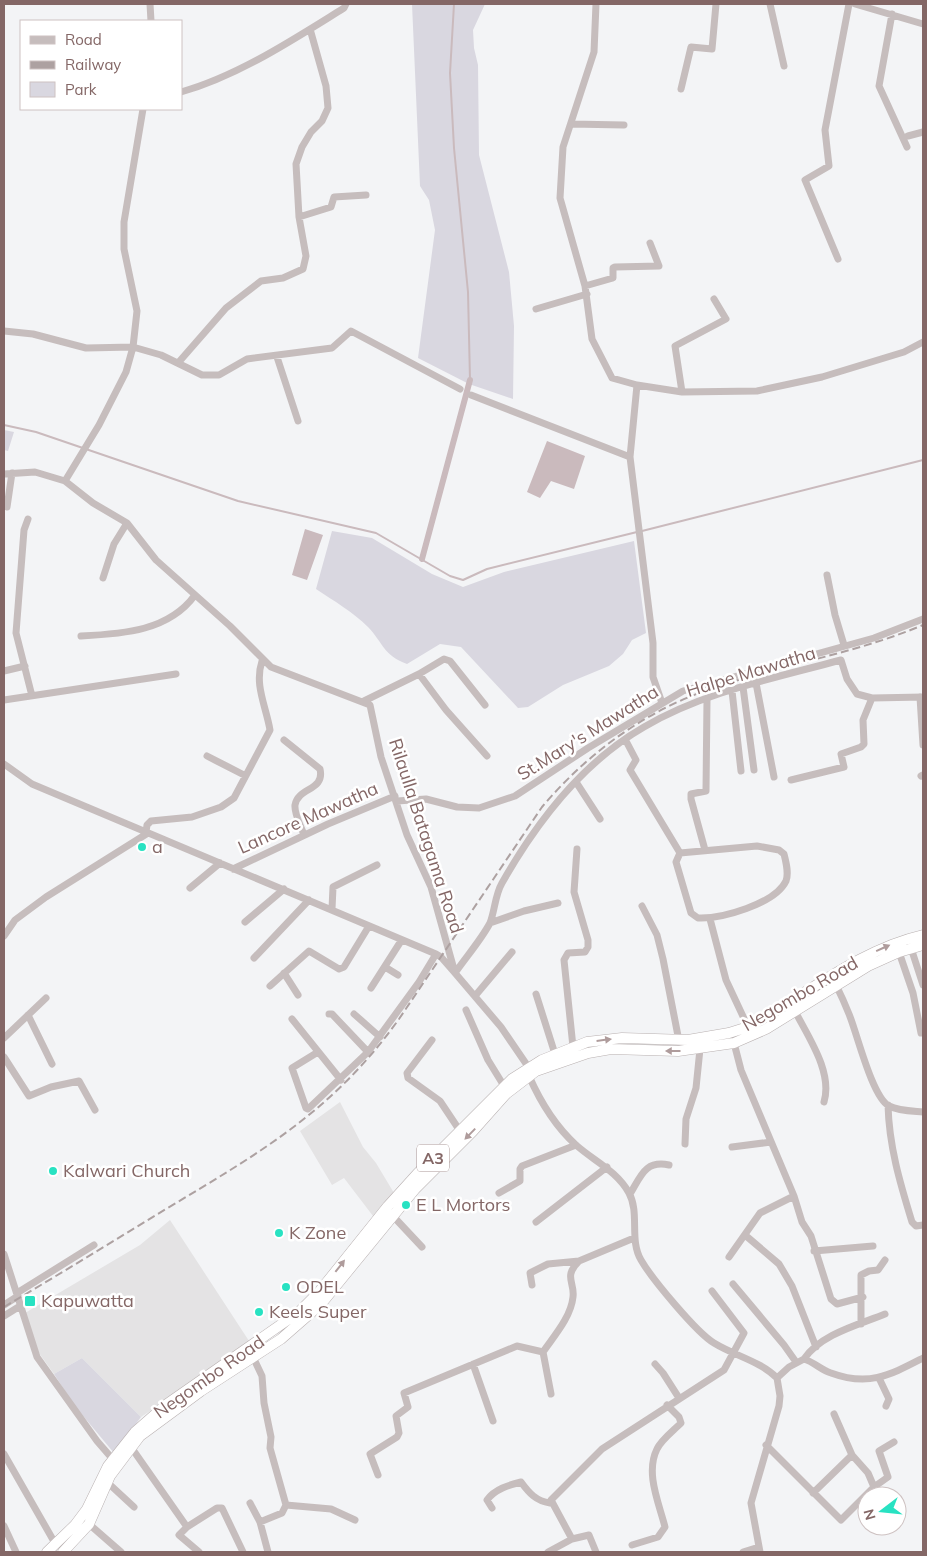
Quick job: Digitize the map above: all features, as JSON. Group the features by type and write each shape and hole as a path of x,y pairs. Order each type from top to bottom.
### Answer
{"highway":[{"name":"Negombo Road","path":"59,1549 87,1509 135,1432 167,1404 288,1321 314,1298 388,1206 504,1086 555,1054 599,1040 622,1038 678,1041 709,1038 748,1027 866,956 892,944 923,935"},
{"name":"Negombo Road","path":"47,1552 59,1549 89,1524 115,1462 140,1436 295,1328 321,1304 392,1215 528,1072 604,1050 700,1049 734,1043 766,1029 868,966 899,952 923,945"}],"street":[{"path":"150,4 151,20"},
{"path":"182,92 210,84 310,29 344,8 346,4"},
{"path":"596,4 594,52 563,148 560,198 586,286 592,339 612,378 637,385 682,392 757,391 822,377 904,352 923,342"},
{"path":"681,89 691,47 712,49 716,4"},
{"path":"770,4 784,66"},
{"path":"838,260 805,180 829,166 825,130 849,4"},
{"path":"855,4 923,24"},
{"path":"892,14 879,86 907,147"},
{"path":"178,364 226,308 261,281 283,278 303,269 306,256 299,218 296,164 306,140 311,132 322,122 328,108 326,86 310,29"},
{"path":"65,481 99,425 126,372 133,347 137,311 124,249 124,222 143,110"},
{"path":"571,124 624,125"},
{"path":"908,136 923,132"},
{"path":"299,218 331,207 334,197 366,195"},
{"path":"586,286 613,278 613,268 615,267 658,266 650,243"},
{"path":"536,309 586,294"},
{"path":"682,392 675,346 726,319 714,299"},
{"path":"4,331 33,334 86,348 133,347 161,355 202,375 219,375 247,359 277,357 332,348 351,331 460,389"},
{"path":"277,357 298,421"},
{"path":"637,385 630,457 653,643 654,677 662,703"},
{"path":"471,395 630,457"},
{"path":"4,474 35,472 65,481 93,503 127,523 156,560 230,626 262,661 271,667 302,680 364,701 419,674 438,660 444,659 450,661 485,705"},
{"path":"7,507 12,473"},
{"path":"28,519 24,530 16,633 32,696"},
{"path":"103,578 114,544 127,523"},
{"path":"827,575 835,615 844,645"},
{"path":"81,636 108,635 168,621 188,605 195,595"},
{"name":"St.Mary's Mawatha","path":"396,798 426,799 456,807 479,808 515,796 683,691 874,638 923,619"},
{"path":"836,647 841,660"},
{"name":"Halpe Mawatha","path":"455,973 490,923 501,885 546,816 576,782 644,726 743,687 841,660 847,679 857,694 872,698"},
{"path":"147,832 147,825 151,821 192,817 221,807 234,798 244,774 270,730 258,683 258,674 262,661"},
{"path":"4,671 25,666"},
{"path":"4,700 176,674"},
{"path":"419,674 446,710 487,756"},
{"path":"756,683 774,777"},
{"path":"743,687 754,770"},
{"path":"732,691 741,771"},
{"path":"791,780 844,767 841,754 864,744 863,720 872,698 922,697 923,745"},
{"path":"705,850 691,794 706,791 707,700"},
{"name":"Rilaulla Batagama Road","path":"364,701 372,710 381,757 407,836 431,887 455,973 501,1027 528,1072 547,1110 576,1145 607,1168 630,1194"},
{"path":"284,740 320,769 320,783 298,797 295,803 295,809 304,835"},
{"path":"625,740 636,760 630,770 680,853"},
{"path":"207,756 244,774"},
{"path":"4,764 32,784 332,909 401,941 436,954 455,973"},
{"path":"576,782 600,819"},
{"name":"Lancore Mawatha","path":"233,869 304,835 396,798"},
{"path":"4,936 15,920 46,897 128,847 147,832"},
{"path":"757,846 779,850 784,854 787,874 780,891 760,903 710,918 698,918 691,913 676,862 680,853 757,846"},
{"path":"573,1047 564,960 568,953 585,952 588,947 588,940 574,892 577,848"},
{"path":"190,888 220,863"},
{"path":"332,909 333,887 377,865"},
{"path":"245,922 284,889"},
{"path":"254,958 309,900"},
{"path":"490,923 524,911 558,903"},
{"path":"642,906 656,935 663,959 678,1041"},
{"path":"710,918 726,980 748,1027"},
{"path":"270,986 309,951 339,969 344,967 369,926"},
{"path":"371,988 401,941"},
{"path":"911,948 923,985"},
{"path":"475,996 512,952"},
{"path":"899,952 913,993 921,1033"},
{"path":"318,1052 292,1068 308,1109 341,1080 368,1052 436,954"},
{"path":"384,966 398,975"},
{"path":"284,973 298,995"},
{"path":"836,985 850,1014 872,1080 882,1099 888,1105 903,1110 923,1112"},
{"path":"536,994 555,1054"},
{"path":"4,1038 46,998"},
{"path":"466,1010 488,1060 504,1086"},
{"path":"796,1011 824,1073 828,1090 824,1102"},
{"path":"329,1014 332,1014 368,1052"},
{"path":"354,1014 380,1037"},
{"path":"28,1015 52,1064"},
{"path":"292,1019 341,1080"},
{"path":"432,1040 407,1073 408,1078 440,1101 460,1131"},
{"path":"734,1043 741,1070 794,1196 834,1303 863,1297"},
{"path":"685,1144 686,1119 696,1088 700,1049"},
{"path":"4,1058 29,1096 51,1087 80,1081 96,1110"},
{"path":"888,1105 888,1127 895,1166 912,1222 916,1226 923,1225"},
{"path":"732,1147 771,1142"},
{"path":"499,1193 520,1182 520,1169 522,1166 576,1145"},
{"path":"669,1165 654,1164 647,1167 630,1194 634,1238 640,1260 704,1336 758,1365 777,1378"},
{"path":"536,1222 607,1168"},
{"path":"729,1257 765,1209 794,1196"},
{"path":"392,1215 422,1247"},
{"path":"745,1235 779,1264 792,1286 816,1347"},
{"path":"532,1285 530,1273 548,1264 578,1262 634,1238"},
{"path":"4,1305 94,1245"},
{"path":"814,1251 873,1246"},
{"path":"4,1254 37,1357 115,1462"},
{"path":"861,1324 863,1297 861,1276 869,1271 878,1270 885,1260"},
{"path":"551,1394 543,1352 564,1320 573,1297 570,1276 578,1262"},
{"path":"733,1284 796,1362"},
{"path":"550,1503 602,1449 724,1370 744,1333 712,1291"},
{"path":"4,1316 20,1306"},
{"path":"777,1378 816,1347 840,1332 885,1314"},
{"path":"378,1475 370,1454 397,1437 399,1433 396,1416 408,1406 404,1393 517,1346 543,1352"},
{"path":"253,1357 262,1376 264,1403 271,1437 270,1448 286,1505 282,1513 260,1522"},
{"path":"804,1358 837,1375 863,1380 879,1378 923,1358"},
{"path":"473,1364 493,1421"},
{"path":"655,1364 679,1398"},
{"path":"743,1552 759,1550 751,1503 766,1445 779,1406 777,1378"},
{"path":"879,1378 889,1398 886,1406"},
{"path":"632,1544 658,1537 665,1527 653,1481 652,1465 657,1448 680,1423 679,1417 668,1405"},
{"path":"834,1414 852,1455 868,1473 874,1486"},
{"path":"875,1486 888,1477 878,1450 894,1442"},
{"path":"766,1445 841,1520 857,1504"},
{"path":"131,1447 187,1527"},
{"path":"4,1454 59,1549"},
{"path":"813,1492 852,1455"},
{"path":"107,1482 134,1507"},
{"path":"492,1508 487,1500 489,1497 505,1486 521,1482 531,1495 543,1502 550,1503"},
{"path":"250,1503 260,1522 268,1552"},
{"path":"550,1503 572,1539"},
{"path":"286,1505 331,1509 355,1520"},
{"path":"199,1552 179,1535 187,1527 218,1508 222,1508 243,1552"},
{"path":"89,1524 121,1552"},
{"path":"4,1526 16,1552"},
{"path":"548,1552 572,1539 589,1535 596,1552"}],"shaded area":[{"path":"547,441 585,456 574,489 551,481 540,498 527,492"},
{"path":"305,529 323,535 307,580 292,575"},
{"path":"340,1102 363,1147 376,1163 394,1193 373,1216 344,1178 332,1185 300,1131"},
{"path":"170,1220 251,1344 141,1417 82,1358 54,1374 39,1353 25,1313 140,1245"}],"green space":[{"path":"412,4 485,4 473,30 474,48 478,65 479,155 509,272 514,326 513,399 469,384 418,358 435,230 429,200 420,186"},
{"path":"4,430 14,432 8,451 4,450"},
{"path":"332,531 372,538 432,574 463,587 504,572 634,541 646,633 632,640 623,654 609,666 563,685 528,707 518,708 461,647 440,644 407,664 399,661 384,649 368,627 356,616 316,589"},
{"path":"82,1358 141,1417 114,1453 74,1405 54,1374"}],"waterway":[{"path":"454,4 450,73 454,148 468,292 470,380"},
{"path":"422,559 470,380"},
{"path":"4,425 36,432 238,501 376,533 450,576 463,580 487,569 637,532"},
{"path":"642,531 923,460"}],"railway":[{"path":"4,1307 233,1168 264,1148 321,1105 374,1051 399,1019 542,807 597,752 639,722 685,698 763,673 844,652 923,625"}],"place":[{"name":"a","path":"142,847"},
{"name":"Kalwari Church","path":"53,1171"},
{"name":"E L Mortors","path":"406,1205"},
{"name":"K Zone","path":"279,1233"},
{"name":"ODEL","path":"286,1287"},
{"name":"Kapuwatta","path":"30,1301"},
{"name":"Keels Super","path":"259,1312"}]}
